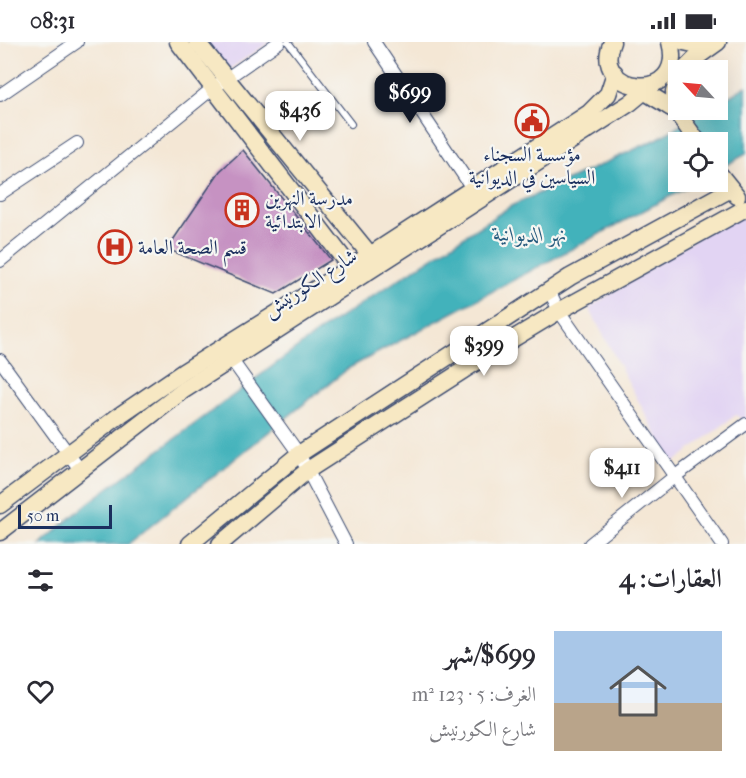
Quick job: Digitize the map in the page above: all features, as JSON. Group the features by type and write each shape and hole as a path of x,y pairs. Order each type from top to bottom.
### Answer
{"main road":[{"path":"178,42 219,83 374,260"},
{"path":"196,42 219,83 354,273"},
{"name":"شارع الكورنيش","path":"0,505 120,415 183,372 354,273 630,103 645,87 664,76 669,69 672,60 670,42"},
{"path":"684,42 709,42"},
{"path":"694,60 718,42"},
{"path":"607,45 611,67 615,74 628,84 645,87 668,106"},
{"name":"شارع الكورنيش","path":"374,260 472,188 597,108 608,94 615,74"},
{"path":"630,103 660,105 668,109"},
{"path":"220,544 308,470 498,348 559,311 746,208 728,185"},
{"path":"190,544 299,454 549,290 731,189"},
{"name":"شارع الكورنيش","path":"0,532 160,408 233,362 354,273"},
{"path":"47,471 57,469 61,471 63,481 60,487"}],"street":[{"path":"0,95 77,42"},
{"path":"0,261 219,83 279,42"},
{"path":"374,42 472,188"},
{"path":"0,194 77,143"},
{"path":"549,290 559,311 722,544"},
{"path":"0,360 81,471"},
{"path":"233,362 299,454 346,544"},
{"path":"590,544 674,477 746,424"}],"lane":[{"path":"288,42 351,124"}],"shaded area":[{"path":"202,42 270,42 225,72"},
{"path":"746,206 746,423 736,415 672,464 589,308"}],"water":[{"name":"نهر الديوانية","path":"746,86 746,154 728,164 728,132 669,132 690,120 728,120 728,97"},
{"name":"نهر الديوانية","path":"668,133 668,192 678,192 349,368 128,544 40,544 88,503 324,328 511,206"}],"building":[{"name":"مدرسة النهرين الابتدائية","path":"243,150 331,260 276,294 167,249 220,171"}],"place":[{"name":"مؤسسة السجناء السياسين في الديوانية","path":"532,121"},
{"name":"مدرسة النهرين الابتدائية","path":"242,210"},
{"name":"قسم الصحة العامة","path":"115,247"}]}
